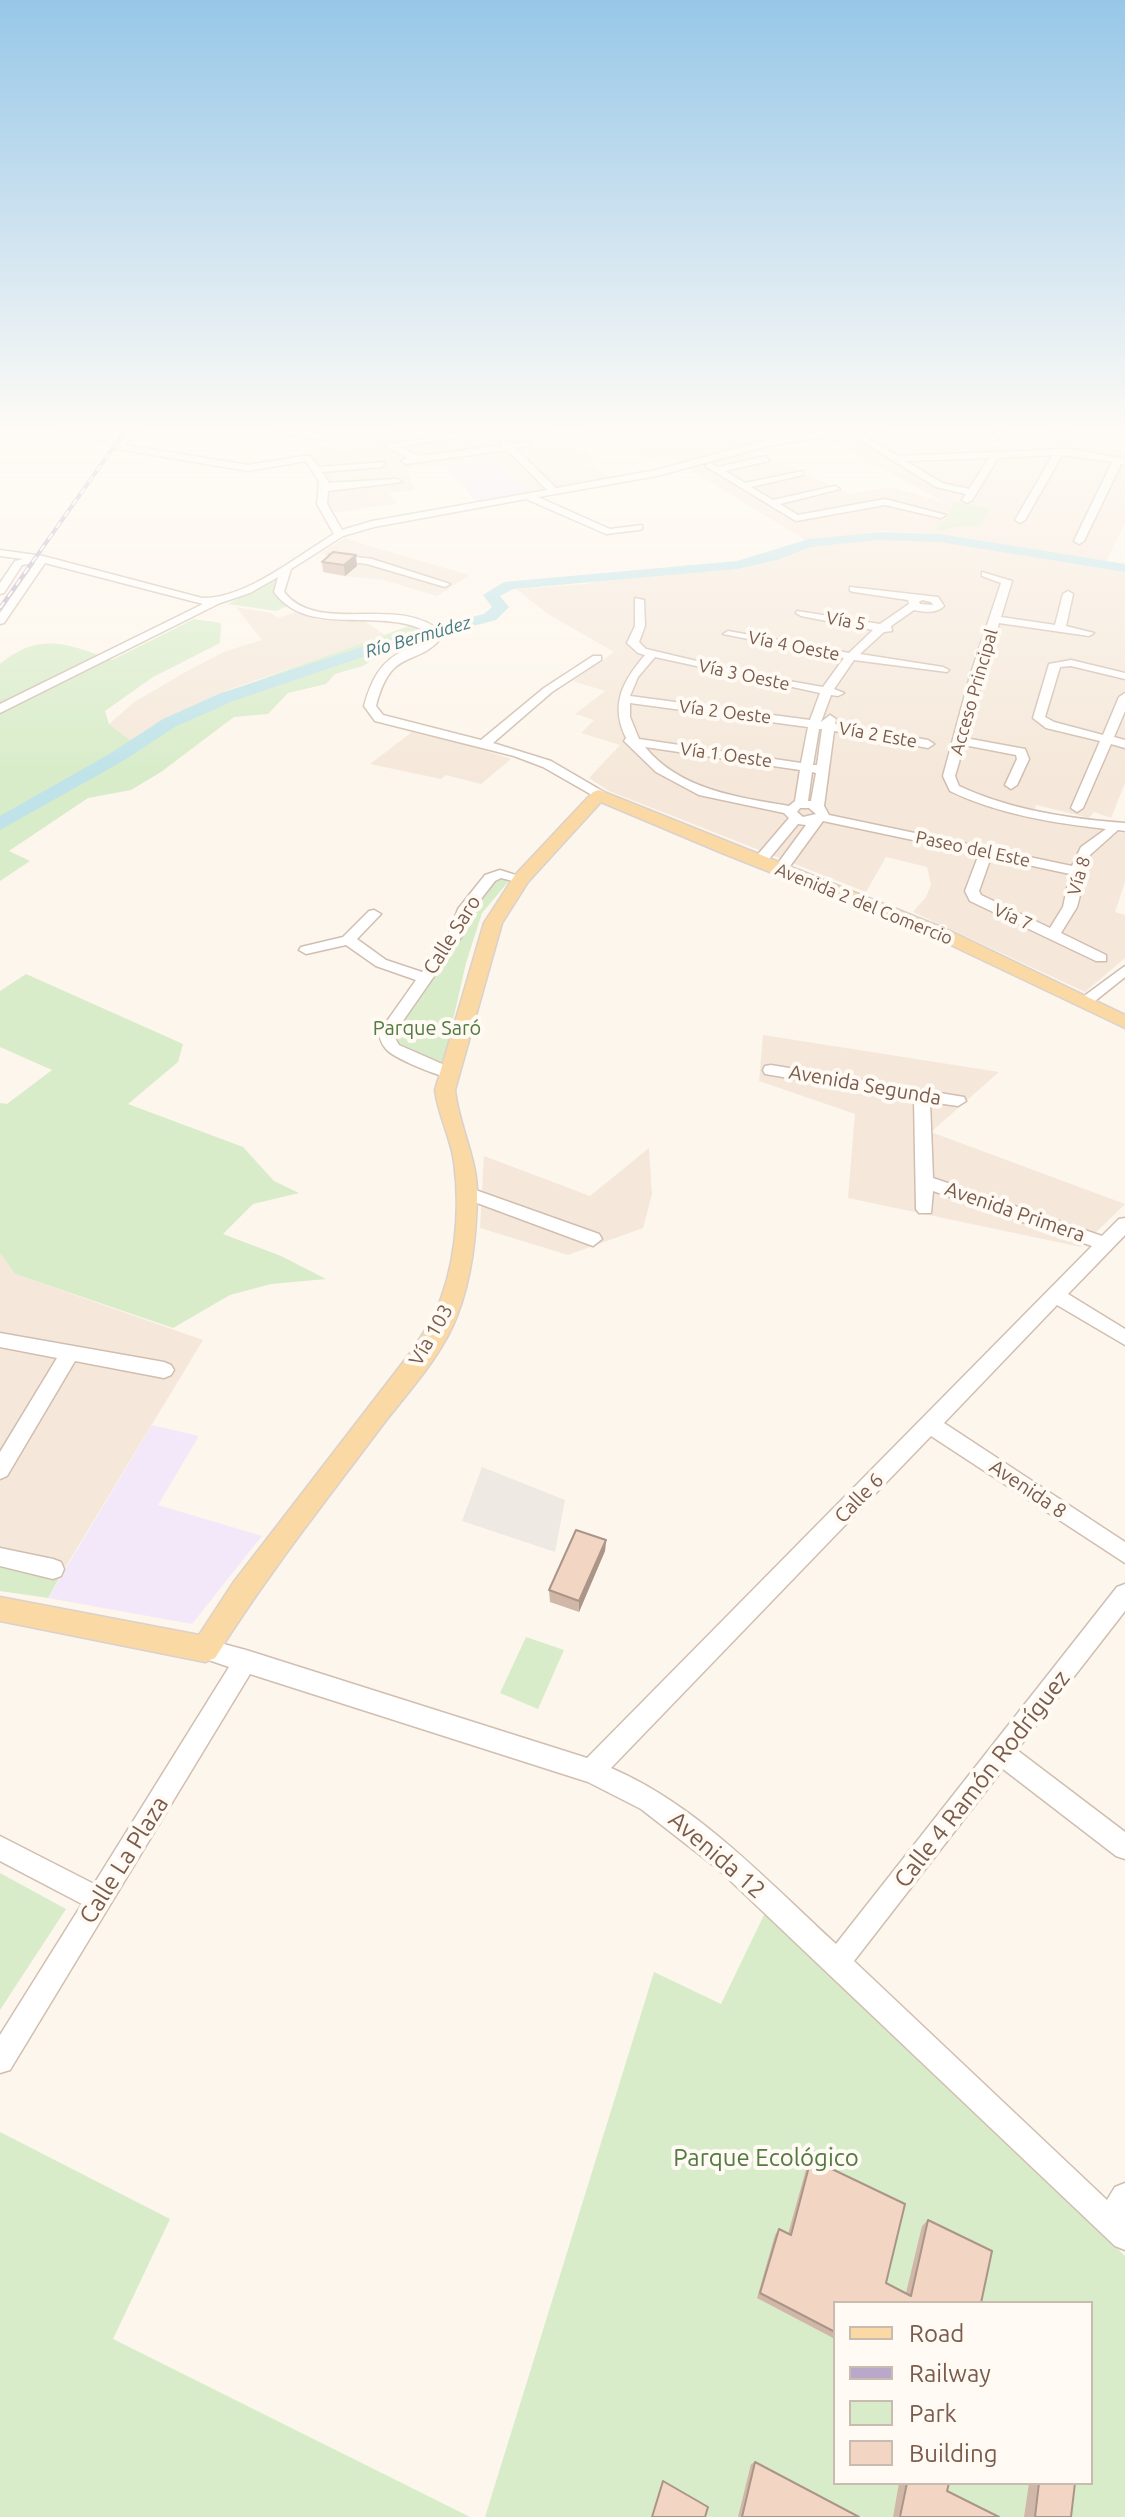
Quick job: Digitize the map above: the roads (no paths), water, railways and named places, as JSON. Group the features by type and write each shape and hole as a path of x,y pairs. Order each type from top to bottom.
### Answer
{"main road":[{"name":"Avenida 2 del Comercio","path":"599,795 940,933 1125,1022"},
{"name":"Vía 103","path":"205,1649 242,1591 436,1335 457,1284 467,1193 464,1159 447,1107 445,1090 493,923 521,879 599,795"},
{"path":"0,1609 205,1649"}],"street":[{"path":"0,709 216,602 249,590 327,542"},
{"path":"0,553 43,559 202,601 216,602"},
{"path":"310,554 368,561 445,584"},
{"path":"0,591 19,563 43,559"},
{"path":"0,621 43,559"},
{"path":"286,568 279,592 289,606 317,615 382,615 422,622 439,634 434,642 401,654 388,664 373,685 370,706 373,713 390,722 485,743 547,764 599,795"},
{"name":"Acceso Principal","path":"986,574 1007,581 949,776 954,788 972,796 1077,823 1120,827"},
{"path":"780,870 818,815 814,768 821,726 832,692 855,657 919,604 854,589"},
{"path":"1060,628 1068,594"},
{"path":"630,741 623,719 623,699 633,673 651,655 633,643 640,626 639,600"},
{"name":"Vía 5","path":"801,613 886,629"},
{"path":"995,619 1089,633"},
{"name":"Vía 4 Oeste","path":"728,634 943,670"},
{"name":"Vía 3 Oeste","path":"651,655 832,692"},
{"path":"485,743 548,690 597,658"},
{"path":"1125,676 1071,663 1055,664 1039,718 1043,722 1125,744"},
{"path":"1077,808 1125,697"},
{"name":"Vía 2 Oeste","path":"623,699 821,726"},
{"name":"Vía 2 Este","path":"821,726 928,744"},
{"path":"959,740 1021,752 1023,759 1011,785"},
{"name":"Vía 1 Oeste","path":"630,741 814,768"},
{"name":"Paseo del Este","path":"630,741 667,772 695,788 726,798 1076,871"},
{"path":"759,862 795,811 814,768"},
{"name":"Vía 8","path":"1052,934 1069,918 1076,871 1086,849 1108,838 1120,827"},
{"name":"Vía 7","path":"986,852 972,891 975,898 1052,934"},
{"name":"Calle Saro","path":"450,1074 393,1048 387,1038 388,1031 455,936 463,912 490,878 500,874 521,879"},
{"path":"306,950 348,940 374,914"},
{"path":"1052,934 1101,958"},
{"path":"348,940 381,963 425,978"},
{"path":"1085,1002 1125,970"},
{"name":"Avenida Segunda","path":"771,1070 958,1101"},
{"path":"922,1095 925,1209"},
{"name":"Avenida Primera","path":"925,1182 1105,1244"},
{"path":"467,1193 593,1239"},
{"name":"Calle 6","path":"591,1771 1125,1224"},
{"path":"1055,1295 1125,1338"},
{"path":"0,1340 164,1370"},
{"path":"0,1470 69,1354"},
{"name":"Avenida 8","path":"931,1425 1125,1554"},
{"path":"0,1557 53,1569"},
{"name":"Calle 4 Ramón Rodríguez","path":"837,1963 1125,1594"},
{"name":"Avenida 12","path":"205,1649 591,1771 621,1782 654,1801 691,1830 837,1963 1118,2229"},
{"name":"Calle La Plaza","path":"0,2060 246,1660"},
{"path":"1003,1754 1125,1847"},
{"path":"0,1848 100,1900"},
{"path":"1118,2229 1125,2197"}],"waterway":[{"name":"Río Bermúdez","path":"0,824 117,757 169,723 227,697 392,642 490,617 501,607 491,595 509,585 737,565 814,542"},
{"name":"Río Bermúdez","path":"968,542 1125,568"}],"railway":[{"path":"0,608 46,542"}],"park label":[{"name":"Parque Saró","path":"427,1028"},
{"name":"Parque Ecológico","path":"766,2158"}]}
